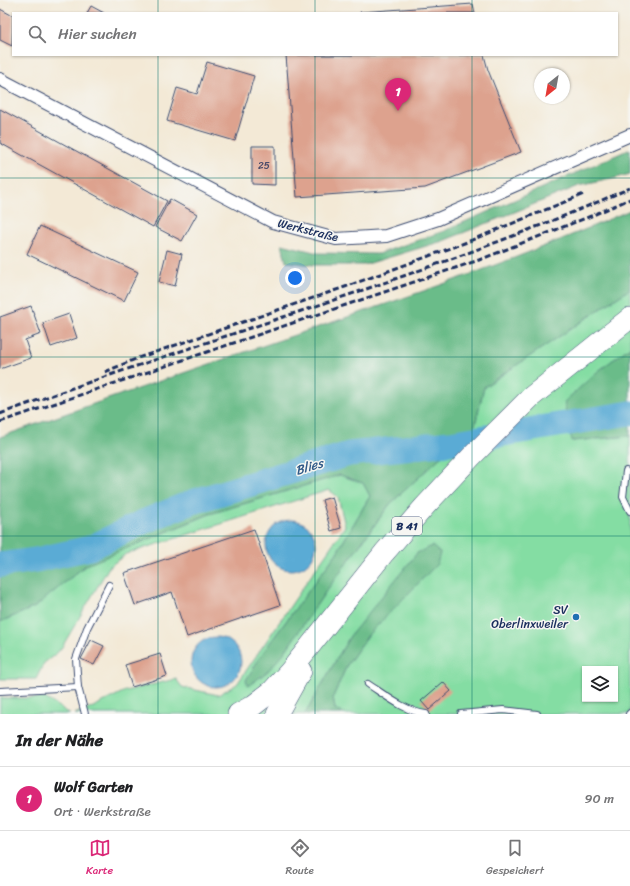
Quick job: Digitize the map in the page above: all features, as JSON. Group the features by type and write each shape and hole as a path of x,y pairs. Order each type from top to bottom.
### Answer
{"highway":[{"name":"B 41","path":"277,714 316,644 348,599 384,553 415,518 531,397 630,318"},
{"path":"238,714 254,705 272,691 348,599"}],"street":[{"name":"Werkstraße","path":"0,79 273,222 336,239 386,236 438,219 630,135"}],"lane":[{"path":"626,471 624,496 630,511"},
{"path":"85,714 78,687 76,659 87,628 110,586"},
{"path":"368,684 396,702 419,713 426,714"},
{"path":"0,692 78,687"},
{"path":"461,714 503,710 537,714"}],"green space":[{"path":"630,149 630,174 579,186 443,241 364,265 313,265 286,262 282,244 318,253 378,254 444,231"},
{"path":"630,210 630,289 484,387 475,425 390,504 324,594 284,653 267,672 248,686 246,680 264,651 336,554 370,496 363,483 340,475 209,514 86,565 35,607 0,622 0,437 440,285 555,242"},
{"path":"630,289 630,347 597,372 572,441 630,436 630,714 345,714 335,709 333,697 347,665 369,634 350,636 305,714 74,714 91,708 125,691 176,679 182,687 218,695 237,684 345,526 338,497 329,490 126,554 109,567 62,647 44,663 36,679 0,679 0,622 35,607 86,565 210,514 340,475 363,483 370,496 336,554 264,651 284,653 324,594 390,504 475,425 484,387"},
{"path":"630,347 630,436 572,441 564,402 597,372"},
{"path":"432,546 440,553 437,564 369,634 347,665 333,697 335,709 345,714 305,714 350,636 417,553"},
{"path":"0,698 45,698 70,714 0,714"}],"water":[{"path":"286,520 296,520 309,527 316,540 316,550 309,563 296,570 286,570 277,566 270,559 266,550 266,540 270,531 277,524"},
{"path":"211,637 221,637 234,644 241,657 241,667 234,680 221,687 211,687 202,683 195,676 191,667 191,657 195,648 202,641"}],"building":[{"path":"473,4 475,12 360,12"},
{"path":"91,6 102,12 88,12"},
{"path":"0,9 12,15 12,46 0,40"},
{"path":"286,56 484,56 488,70 521,152 425,188 297,197"},
{"path":"207,62 254,76 235,141 167,121 177,88 197,94"},
{"path":"0,109 167,201 153,227 0,143"},
{"path":"252,146 275,146 275,185 252,184"},
{"path":"170,199 197,214 182,241 155,227"},
{"path":"40,226 138,272 124,301 27,254"},
{"path":"167,250 182,254 175,286 159,282"},
{"path":"31,306 41,334 25,340 31,358 0,369 0,317"},
{"path":"69,314 77,338 51,347 43,323"},
{"path":"332,497 341,528 331,531 322,500"},
{"path":"254,529 280,605 187,637 172,592 135,605 124,573"},
{"path":"91,640 104,646 94,665 81,659"},
{"path":"160,654 167,676 132,687 125,665"},
{"path":"443,682 451,691 429,710 421,701"}],"waterway":[{"name":"Blies","path":"0,565 36,560 90,548 143,522 192,502 349,454 450,443 630,413"}],"railway":[{"path":"0,414 396,279 553,220 630,188"},
{"path":"105,372 138,358 345,287 467,242 584,194"},
{"path":"0,422 479,260 630,199"}],"place":[{"name":"Wolf Garten","path":"398,111"},
{"name":"SV Oberlinxweiler","path":"576,617"}]}
